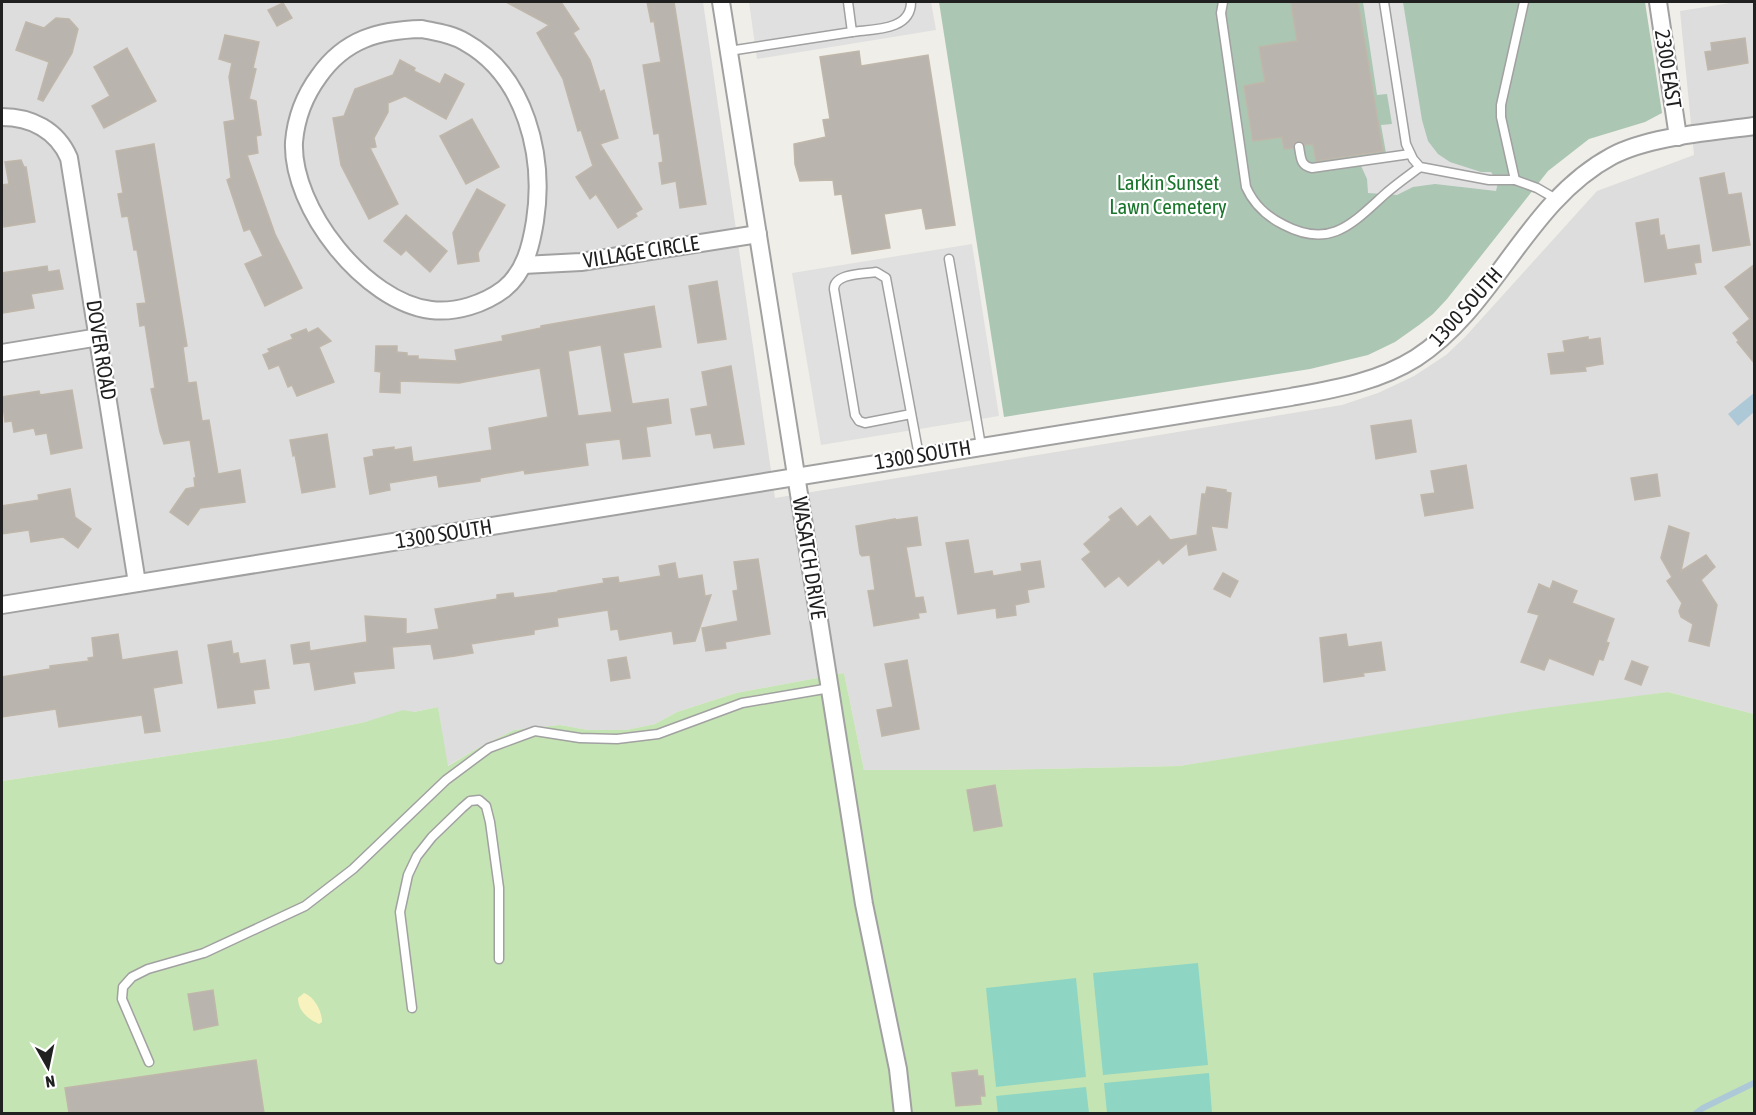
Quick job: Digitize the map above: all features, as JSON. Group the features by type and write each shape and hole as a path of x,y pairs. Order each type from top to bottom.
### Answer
{"street":[{"name":"WASATCH DRIVE","path":"721,2 866,912 898,1069 903,1113"},
{"name":"2300 EAST","path":"1658,2 1678,137"},
{"path":"422,30 443,33 464,41 482,53 496,68 510,86 520,106 528,126 537,166 537,203 531,242 523,265 513,281 487,299 465,307 431,310 396,297 360,272 342,255 325,234 306,198 296,161 294,143 303,104 324,69 341,52 359,41 380,33 422,30"},
{"name":"DOVER ROAD","path":"2,117 22,118 43,127 59,141 69,158 137,584"},
{"name":"1300 SOUTH","path":"2,605 1356,384 1399,368 1433,345 1459,320 1556,199 1577,179 1611,156 1634,146 1755,126"},
{"name":"VILLAGE CIRCLE","path":"523,265 581,262 758,234"},
{"path":"2,353 99,337"}],"lane":[{"path":"848,2 852,32"},
{"path":"729,51 896,25 904,21 911,2"},
{"path":"1223,2 1221,13 1246,187 1257,207 1289,228 1303,233 1335,232 1353,224 1385,193 1420,167"},
{"path":"1384,2 1406,144 1420,167 1477,178 1515,180 1537,188 1556,199"},
{"path":"1515,180 1501,117 1501,105 1524,2"},
{"path":"1299,147 1302,164 1312,168 1410,154"},
{"path":"950,259 981,446"},
{"path":"911,414 865,423 855,415 834,289 834,284 838,279 876,272 886,278 919,456"},
{"path":"149,1062 122,999 123,987 132,976 147,969 204,953 305,906 353,869 446,780 489,748 535,731 580,738 617,739 658,734 742,703 830,688"},
{"path":"412,1008 400,912 408,875 417,856 432,837 470,801 479,800 486,806 490,822 499,888 499,958"}],"shaded area":[{"path":"2,2 703,2 775,498 1342,405 1378,393 1414,376 1446,355 1465,337 1597,191 1694,155 1680,11 1737,2 1754,2 1754,714 1668,692 1179,766 864,770 844,673 736,693 677,712 655,724 626,730 588,730 560,725 514,730 447,766 438,707 287,738 2,781"},
{"path":"749,2 931,2 936,30 757,59"},
{"path":"1363,2 1403,2 1422,120 1428,141 1438,154 1450,162 1481,172 1491,172 1498,182 1496,191 1435,184 1413,187 1397,195 1368,193 1367,179 1357,157 1386,153 1381,125 1392,124 1387,94 1377,95"},
{"path":"972,244 999,416 821,445 792,273"}],"green space":[{"name":"Larkin Sunset Lawn Cemetery","path":"939,2 1645,2 1662,113 1645,122 1589,139 1548,171 1433,314 1395,342 1368,355 1310,369 1004,417"},
{"path":"844,673 864,770 1179,766 1536,709 1668,692 1754,714 1754,1113 2,1114 2,781 287,738 365,722 403,710 414,712 438,707 448,766 514,730 560,725 588,730 626,730 655,724 677,712 736,693"},
{"path":"1198,963 1208,1065 1103,1075 1093,973"},
{"path":"1076,978 1086,1077 996,1087 986,988"},
{"path":"1209,1073 1212,1113 1107,1113 1104,1083"},
{"path":"1086,1087 1089,1113 998,1113 996,1096"}],"sand":[{"path":"304,993 315,1001 319,1009 322,1022 319,1024 302,1011 298,1003 298,998"}],"water":[{"path":"1754,393 1754,412 1738,426 1728,414"}],"building":[{"path":"506,2 561,2 579,29 573,33 590,60 600,92 604,90 618,138 600,144 642,209 635,213 637,216 618,228 596,194 590,199 576,177 593,166 581,130 578,131 563,79 537,33 549,25"},
{"path":"647,2 674,2 706,204 680,208 676,181 662,184 659,163 663,162 659,133 654,134 643,65 661,62 654,21 651,22"},
{"path":"1291,2 1358,2 1383,151 1316,161 1313,144 1305,145 1298,141 1293,148 1284,149 1282,137 1253,141 1244,86 1265,82 1259,47 1297,41"},
{"path":"283,3 292,18 277,26 268,10"},
{"path":"56,18 69,19 78,29 72,53 43,101 38,99 49,62 16,50 26,22 44,28"},
{"path":"225,35 259,42 249,99 256,101 261,135 256,136 258,153 247,155 275,234 302,288 265,306 245,264 263,256 250,229 244,231 227,180 231,178 224,122 235,120 229,77 232,63 219,59"},
{"path":"1745,38 1748,63 1708,70 1705,52 1712,51 1711,43"},
{"path":"127,48 156,101 104,128 92,106 110,96 94,67"},
{"path":"859,51 861,66 928,55 955,225 926,229 922,208 884,214 890,248 852,254 842,194 835,195 833,180 800,181 795,164 794,144 826,137 823,120 830,119 820,57"},
{"path":"400,60 415,68 414,71 440,84 445,74 464,84 446,119 405,96 388,103 388,112 374,138 376,147 370,148 398,204 369,219 341,165 333,118 344,116 355,89 393,75"},
{"path":"472,119 499,167 466,184 440,136"},
{"path":"154,144 187,346 183,347 188,383 196,382 202,421 209,420 218,474 240,470 245,502 200,508 188,525 170,512 186,489 195,487 194,478 196,478 190,440 164,444 160,432 151,389 155,388 145,325 140,326 137,304 146,303 137,250 134,250 128,216 122,217 118,194 123,193 116,151"},
{"path":"21,160 26,167 35,222 4,227 2,185 9,184 5,162"},
{"path":"1724,173 1728,195 1741,193 1750,245 1713,251 1700,178"},
{"path":"477,189 505,205 478,253 479,261 458,264 453,233"},
{"path":"406,215 447,251 430,272 406,250 401,255 384,241"},
{"path":"1658,219 1660,236 1664,235 1667,250 1699,245 1701,262 1694,263 1696,274 1645,282 1636,223"},
{"path":"1755,264 1755,364 1737,342 1739,341 1733,333 1750,319 1725,287"},
{"path":"47,266 48,272 59,270 63,289 31,294 34,308 2,313 2,273"},
{"path":"717,281 726,339 698,343 689,286"},
{"path":"654,306 661,347 623,353 632,404 668,399 671,423 646,427 650,456 623,459 620,439 585,443 588,465 525,474 524,470 480,478 480,481 439,487 437,475 389,483 390,490 370,494 364,458 374,456 373,450 411,447 413,462 492,450 489,428 548,417 540,368 459,383 400,381 400,393 380,392 381,372 375,371 376,346 397,346 397,352 407,353 407,356 418,356 418,359 457,361 455,350 503,341 502,336 541,328 541,326","holes":["601,345 612,412 578,416 568,351"]},
{"path":"318,328 331,341 319,347 334,382 297,396 292,385 288,387 279,365 269,369 263,355 270,352 268,349 293,339 291,335 306,329 308,333"},
{"path":"1588,337 1588,340 1600,338 1603,364 1585,367 1586,371 1551,374 1548,354 1565,352 1563,341"},
{"path":"731,366 744,444 714,448 711,433 696,435 691,409 708,406 702,372"},
{"path":"72,390 82,448 51,454 47,433 36,435 34,428 14,432 12,421 5,422 2,397 39,391 40,395"},
{"path":"1411,420 1416,452 1376,459 1371,426"},
{"path":"327,434 335,487 302,493 290,440"},
{"path":"1466,465 1473,508 1425,516 1421,495 1435,493 1431,471"},
{"path":"1657,474 1660,496 1635,500 1631,478"},
{"path":"1207,487 1231,493 1227,528 1211,526 1216,550 1189,555 1187,543 1163,564 1159,559 1128,586 1119,576 1105,587 1082,559 1091,552 1084,544 1111,520 1109,517 1121,508 1137,527 1150,516 1170,540 1197,535 1202,494 1205,494 1205,497"},
{"path":"70,489 75,517 91,529 78,548 63,537 31,542 29,530 2,534 2,506 39,500 38,495"},
{"path":"917,517 921,545 906,547 915,598 923,597 926,612 918,613 919,618 874,626 868,591 875,590 870,555 860,554 856,526"},
{"path":"1669,526 1689,533 1681,571 1706,555 1715,567 1701,580 1717,605 1709,646 1689,641 1693,624 1681,617 1679,611 1682,603 1667,581 1672,577 1661,558"},
{"path":"968,540 974,574 992,571 993,576 1022,571 1021,564 1040,561 1044,587 1027,590 1029,602 1015,605 1016,615 997,618 996,608 958,614 946,543"},
{"path":"758,559 770,634 725,642 726,648 706,651 702,628 738,621 733,591 738,590 734,562"},
{"path":"675,563 678,579 702,575 705,596 711,595 695,641 674,644 672,631 620,640 618,629 611,630 608,610 557,618 558,626 534,630 534,634 471,644 473,653 434,659 431,644 392,647 394,668 353,672 355,683 315,690 310,662 294,664 291,645 309,642 310,651 367,642 365,616 406,619 406,634 439,629 435,609 497,599 497,595 513,593 514,598 558,592 604,583 603,579 618,577 619,583 661,576 659,566"},
{"path":"1223,573 1238,581 1230,597 1214,589"},
{"path":"1553,581 1577,591 1572,603 1614,619 1603,660 1599,659 1593,675 1549,658 1544,670 1521,662 1539,615 1528,612 1539,584 1550,589"},
{"path":"118,634 122,660 177,651 182,683 153,688 160,731 145,733 142,715 59,727 56,709 2,717 2,677 50,669 50,666 89,661 88,658 94,657 92,638"},
{"path":"1346,634 1348,647 1381,642 1385,670 1363,673 1364,676 1324,682 1320,638"},
{"path":"231,641 233,654 238,653 240,664 265,660 269,688 253,690 255,703 218,708 208,645"},
{"path":"626,657 630,678 611,681 608,660"},
{"path":"907,660 919,729 882,736 877,710 893,707 885,664"},
{"path":"1632,661 1648,667 1641,685 1625,679"},
{"path":"995,785 1002,826 974,831 967,790"},
{"path":"213,990 218,1025 194,1030 188,994"},
{"path":"256,1060 264,1113 69,1113 65,1088"},
{"path":"977,1070 978,1076 983,1076 985,1096 980,1096 981,1104 956,1106 952,1073"}],"waterway":[{"path":"1695,1114 1754,1083"}]}
